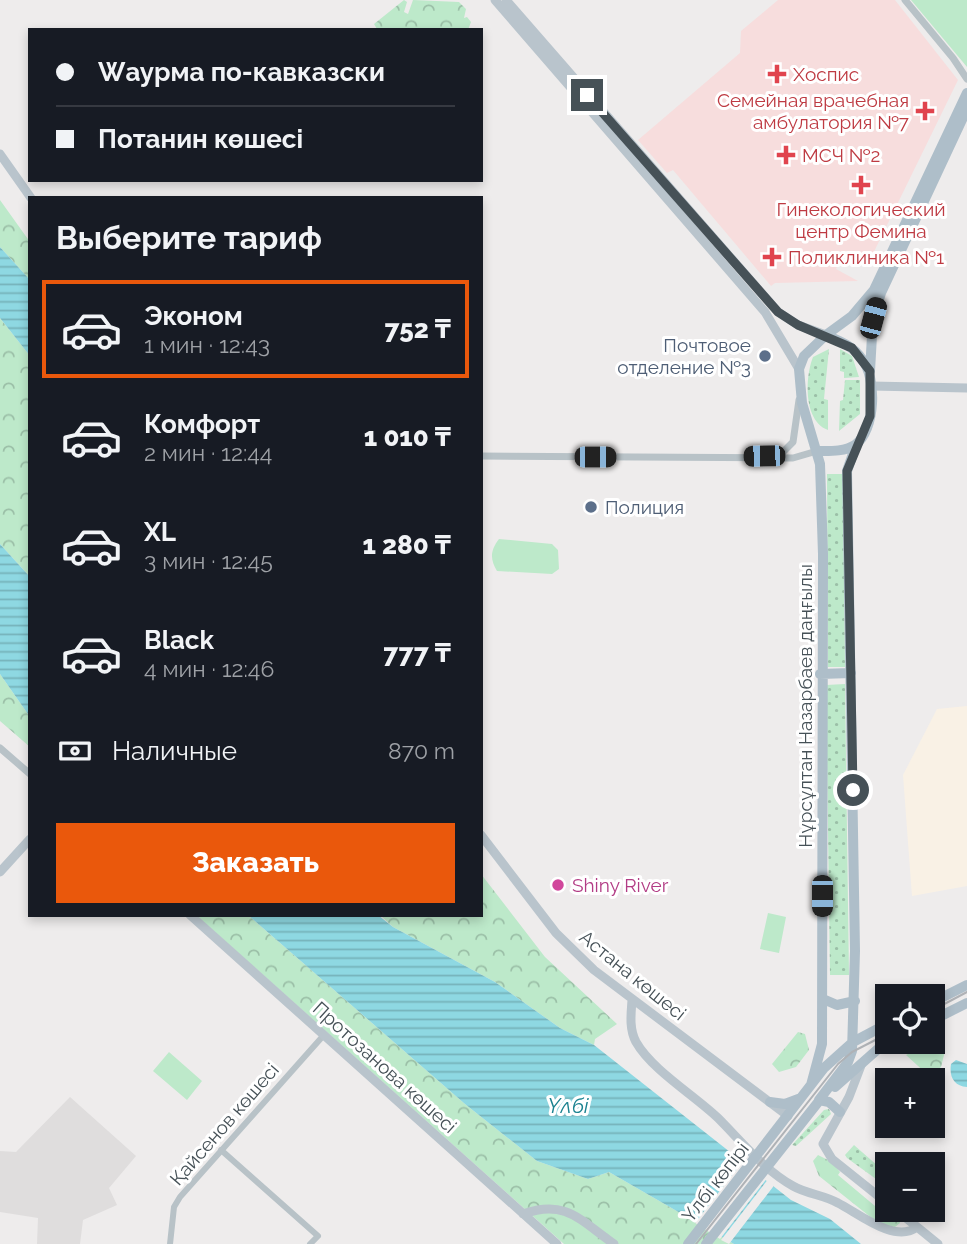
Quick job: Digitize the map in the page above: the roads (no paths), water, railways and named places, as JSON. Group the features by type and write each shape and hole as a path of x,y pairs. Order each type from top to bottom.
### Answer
{"main road":[{"path":"495,0 765,312 799,369"},
{"path":"506,0 778,312 798,325 852,348 870,371"},
{"path":"799,369 804,356 852,316 874,290 967,93"},
{"path":"819,1100 848,1062 853,1042 855,1001 847,471 870,416 872,331 878,300 967,110"},
{"path":"0,154 30,196"},
{"name":"Нұрсұлтан Назарбаев даңғылы","path":"799,369 807,427 817,451 823,554 820,674 822,1044 811,1085"},
{"path":"871,386 967,388"},
{"path":"817,451 835,451 857,444"},
{"path":"820,674 851,673"},
{"name":"Астана көшесі","path":"483,838 556,933 594,970 788,1116"},
{"path":"0,872 28,841"},
{"name":"Протозанова көшесі","path":"192,917 557,1244"},
{"path":"945,996 967,985"},
{"path":"823,999 837,1006 855,1001"},
{"path":"632,1000 632,1034 643,1053 718,1119 737,1141 793,1186 840,1204 871,1226 894,1235 911,1233 917,1227"},
{"path":"945,1014 967,1003"},
{"name":"Үлбі көпірі","path":"688,1244 824,1068 853,1042 875,1030"},
{"path":"819,1100 875,1053"},
{"path":"863,1062 824,1137 824,1151 875,1193"},
{"path":"770,1102 785,1104 801,1098"},
{"path":"819,1100 828,1102 839,1112"},
{"name":"Үлбі көпірі","path":"706,1244 819,1100"},
{"path":"523,1214 548,1207 556,1208 570,1213 614,1244"},
{"path":"911,1222 938,1244"}],"street":[{"path":"905,0 967,79"},
{"path":"779,455 793,443 800,391"},
{"path":"483,456 779,455 793,458 817,451"},
{"path":"0,748 28,772"},
{"name":"Қайсенов көшесі","path":"170,1244 174,1207 323,1036"},
{"path":"221,1150 318,1236 310,1244"}],"water":[{"path":"0,247 28,278 28,353 0,318"},
{"path":"0,544 28,575 28,714 0,674"},
{"name":"Үлбі","path":"250,917 380,917 393,927 495,982 560,1028 594,1045 791,1200 830,1219 861,1244 734,1244 609,1172 588,1179 537,1161 465,1104"},
{"path":"956,1060 967,1064 967,1087 956,1083 952,1077 951,1064"}],"tram line":[{"path":"945,1004 967,992"},
{"path":"696,1244 838,1064 852,1052 875,1040"}],"place":[{"name":"Хоспис","path":"777,74"},
{"name":"Семейная врачебная амбулатория №7","path":"925,111"},
{"name":"МСЧ №2","path":"786,155"},
{"name":"Гинекологический центр Фемина","path":"861,185"},
{"name":"Поликлиника №1","path":"772,257"},
{"name":"Почтовое отделение №3","path":"765,356"},
{"name":"Полиция","path":"591,507"},
{"name":"Shiny River","path":"558,885"}]}
